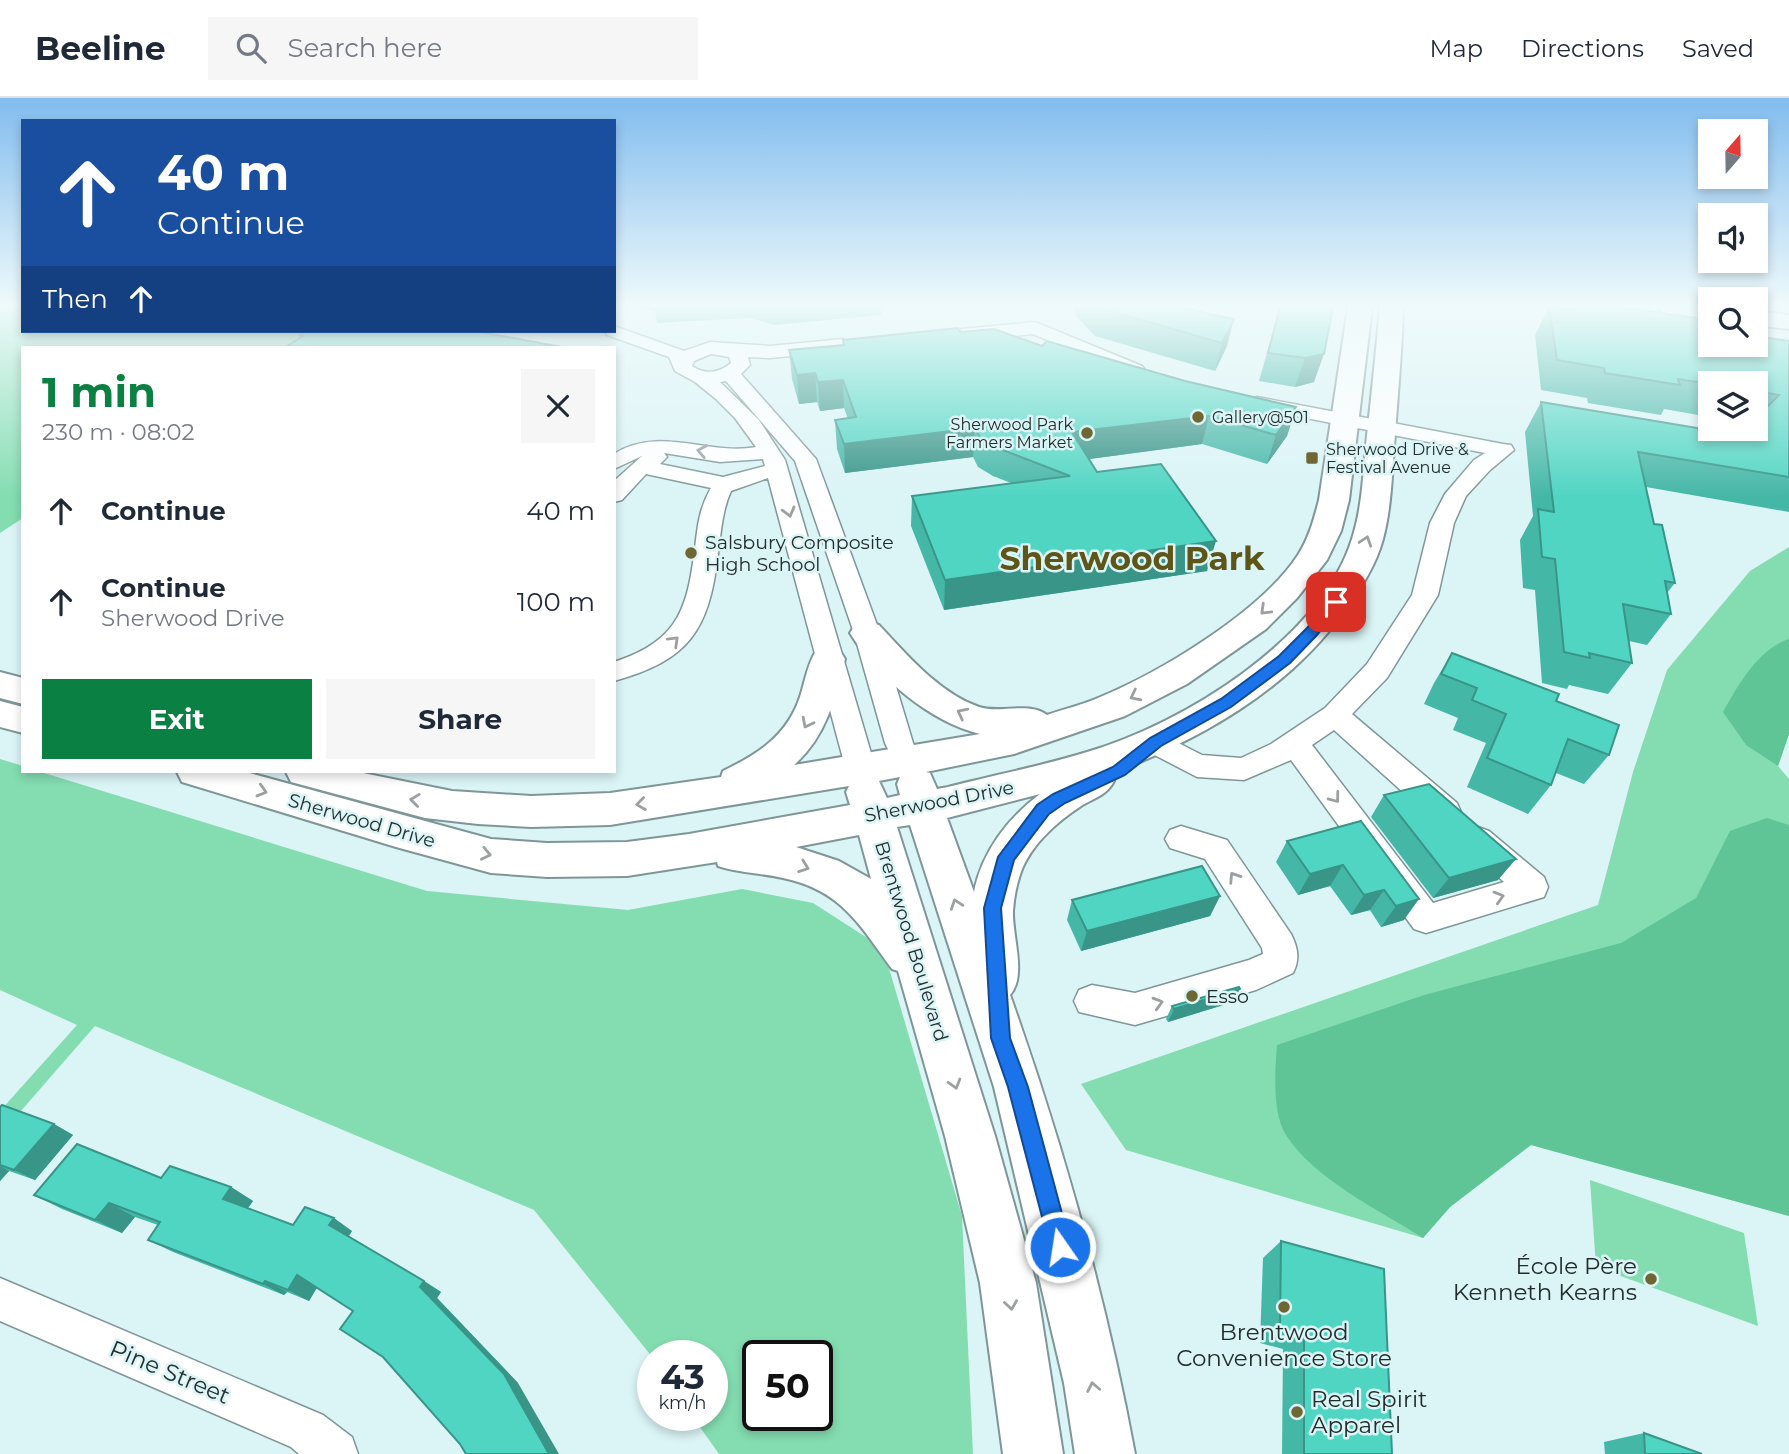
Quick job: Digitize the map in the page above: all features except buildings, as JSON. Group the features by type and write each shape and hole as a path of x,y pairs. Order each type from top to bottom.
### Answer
{"main road":[{"path":"547,860 684,826 866,792 891,780 908,762 1001,744 1077,720 1112,707 1175,675 1254,621 1286,591 1311,560 1326,531 1334,500 1352,370"},
{"name":"Sherwood Drive","path":"309,773 402,798 497,809 569,811 610,809 709,795 866,792 924,807 1095,765 1156,742 1226,703 1284,659 1312,632 1336,602 1367,541 1375,506 1386,370"},
{"path":"867,633 893,661 938,700 968,718 1001,724 1077,720"},
{"path":"709,795 765,770 796,743 818,700 828,659"},
{"path":"0,685 21,690"},
{"path":"0,714 21,719"},
{"path":"1001,1038 992,908 1006,857 1043,810 1059,799 1119,771 1156,742"},
{"path":"908,762 1018,1087 1093,1383 1105,1454"},
{"name":"Sherwood Drive","path":"199,773 491,856 547,860 627,859 689,851 866,792"},
{"name":"Brentwood Boulevard","path":"866,792 970,1136 1008,1283 1033,1454"},
{"path":"689,851 780,858 853,889 922,972"}],"street":[{"name":"Brentwood Boulevard","path":"684,370 701,377 734,404 758,430 773,460 866,792"},
{"path":"701,377 716,370"},
{"path":"738,370 805,459 867,633 899,743 908,762"},
{"path":"1136,370 1149,375"},
{"path":"1156,742 1197,766 1244,769 1294,743 1335,715 1377,671 1425,595 1441,523 1456,495 1482,465 1503,450 1235,399"},
{"path":"616,462 646,447 674,446 773,460"},
{"path":"616,493 641,466 674,446"},
{"path":"616,671 653,657 672,645 692,620 703,582 712,506 724,484 773,460"},
{"path":"641,466 724,484"},
{"path":"1294,743 1426,919 1532,887 1335,715"},
{"path":"1092,1001 1135,1009 1256,974 1281,961 1279,946 1216,849 1181,839"},
{"name":"Pine Street","path":"0,1299 307,1431 335,1454"}],"green space":[{"path":"0,370 21,370 21,519 0,533"},
{"path":"1789,547 1789,734 1778,766 1789,779 1789,1216 1531,1145 1450,1207 1423,1238 1126,1150 1081,1084 1598,905 1633,772 1667,670 1750,571"},
{"path":"1789,639 1789,734 1778,766 1746,745 1723,712 1742,680 1759,659"},
{"path":"0,759 21,765 21,773 44,773 427,891 628,910 742,889 813,903 883,948 962,1216 973,1454 719,1454 703,1431 728,1431 728,1340 639,1340 534,1210 95,1026 0,1135 0,1111 77,1025 0,990"},
{"path":"1767,818 1789,825 1789,1216 1531,1145 1450,1207 1423,1238 1330,1180 1298,1151 1286,1135 1276,1104 1277,1045 1424,995 1621,943 1696,898 1730,831"},
{"path":"1590,1180 1744,1233 1758,1326 1596,1267"}],"place":[{"name":"Gallery@501","path":"1198,417"},
{"name":"Sherwood Park Farmers Market","path":"1087,433"},
{"name":"Sherwood Drive & Festival Avenue","path":"1312,458"},
{"name":"Salsbury Composite High School","path":"691,553"},
{"name":"Esso","path":"1192,996"},
{"name":"École Père Kenneth Kearns","path":"1651,1279"},
{"name":"Brentwood Convenience Store","path":"1284,1307"},
{"name":"Real Spirit Apparel","path":"1297,1412"}],"district":[{"name":"Sherwood Park","path":"1132,558"}],"route":[{"path":"1060,1247 1018,1087 1001,1038 992,908 1006,857 1043,810 1089,783 1119,771 1156,742 1226,703 1284,659 1312,632 1336,602"}]}
